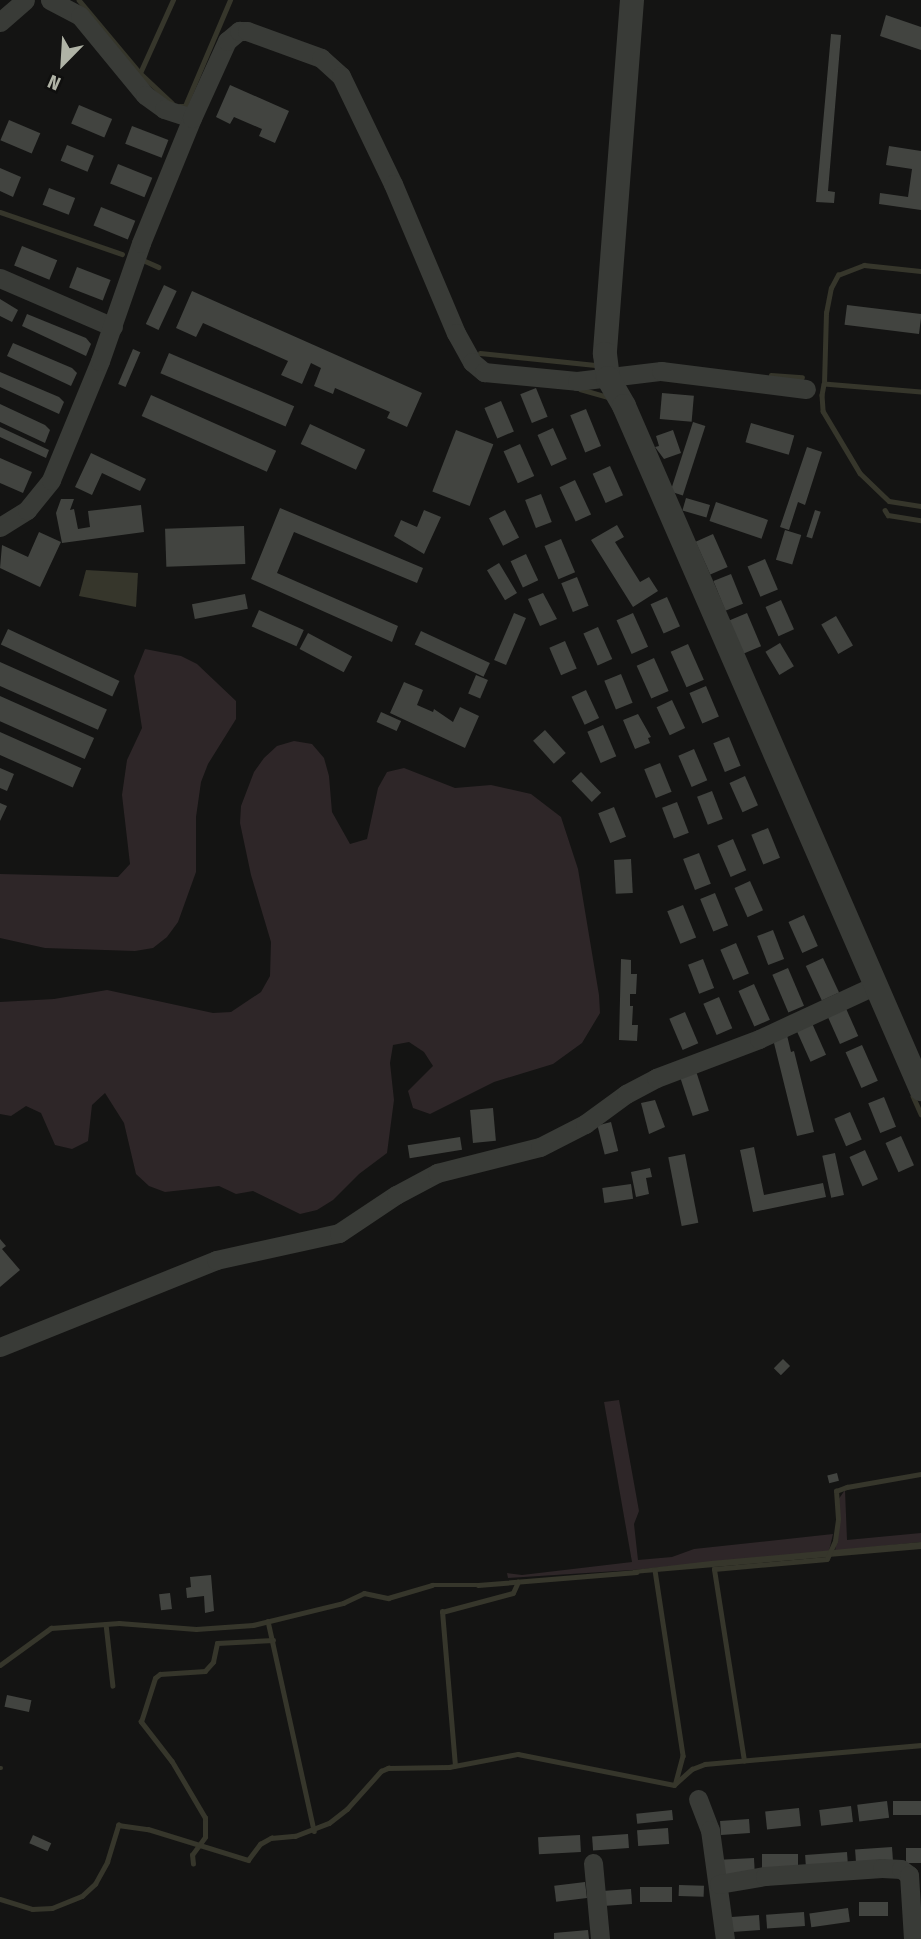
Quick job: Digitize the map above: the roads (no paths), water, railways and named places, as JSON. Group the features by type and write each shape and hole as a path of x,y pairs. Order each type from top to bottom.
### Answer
{"street":[{"path":"0,22 25,0"},
{"path":"50,0 80,16 145,95 164,109 192,118"},
{"path":"632,0 605,354 608,378 624,407 921,1089"},
{"path":"0,527 27,510 51,480 113,327 131,269 192,118 227,41 239,31 247,31 321,58 341,76 456,333 472,362 484,373 577,381 608,378 625,373 661,372 806,389"},
{"path":"0,278 113,327"},
{"path":"0,1347 216,1260 339,1233 437,1173 540,1147 585,1124 626,1094 656,1078 759,1038 876,985"},
{"path":"698,1799 710,1830 725,1939"},
{"path":"593,1863 600,1939"},
{"path":"719,1884 765,1876 901,1869 909,1875 913,1939"}],"waterway":[{"path":"79,0 140,73 172,103"},
{"path":"140,73 173,0"},
{"path":"180,106 185,106 230,0"},
{"path":"0,212 122,254"},
{"path":"143,260 159,267"},
{"path":"824,384 826,313 831,288 838,275 864,265 921,271"},
{"path":"480,353 597,365"},
{"path":"771,375 802,377"},
{"path":"921,392 824,384 822,395 823,411 860,473 889,501 921,506"},
{"path":"580,389 608,397"},
{"path":"885,510 888,515 921,520"},
{"path":"913,1096 921,1114"},
{"path":"744,1761 714,1569 827,1559 835,1541 838,1519 836,1491 921,1474"},
{"path":"655,1570 683,1756 676,1783"},
{"path":"0,1665 51,1628 119,1623 196,1629 253,1625 343,1603 364,1593 388,1598 432,1585 478,1585 636,1572"},
{"path":"455,1766 442,1612 513,1593 518,1582"},
{"path":"268,1621 314,1831"},
{"path":"106,1624 113,1686"},
{"path":"193,1864 192,1855 205,1837 205,1818 172,1762 141,1722 155,1678 160,1674 205,1671 213,1662 217,1643 273,1640"},
{"path":"0,1899 32,1909 52,1908 82,1896 95,1884 107,1862 118,1825 148,1829 248,1860 260,1844 271,1838 295,1836 329,1823 347,1809 381,1771 388,1768 449,1767 518,1754 674,1785 692,1769 705,1764 921,1745"}]}
